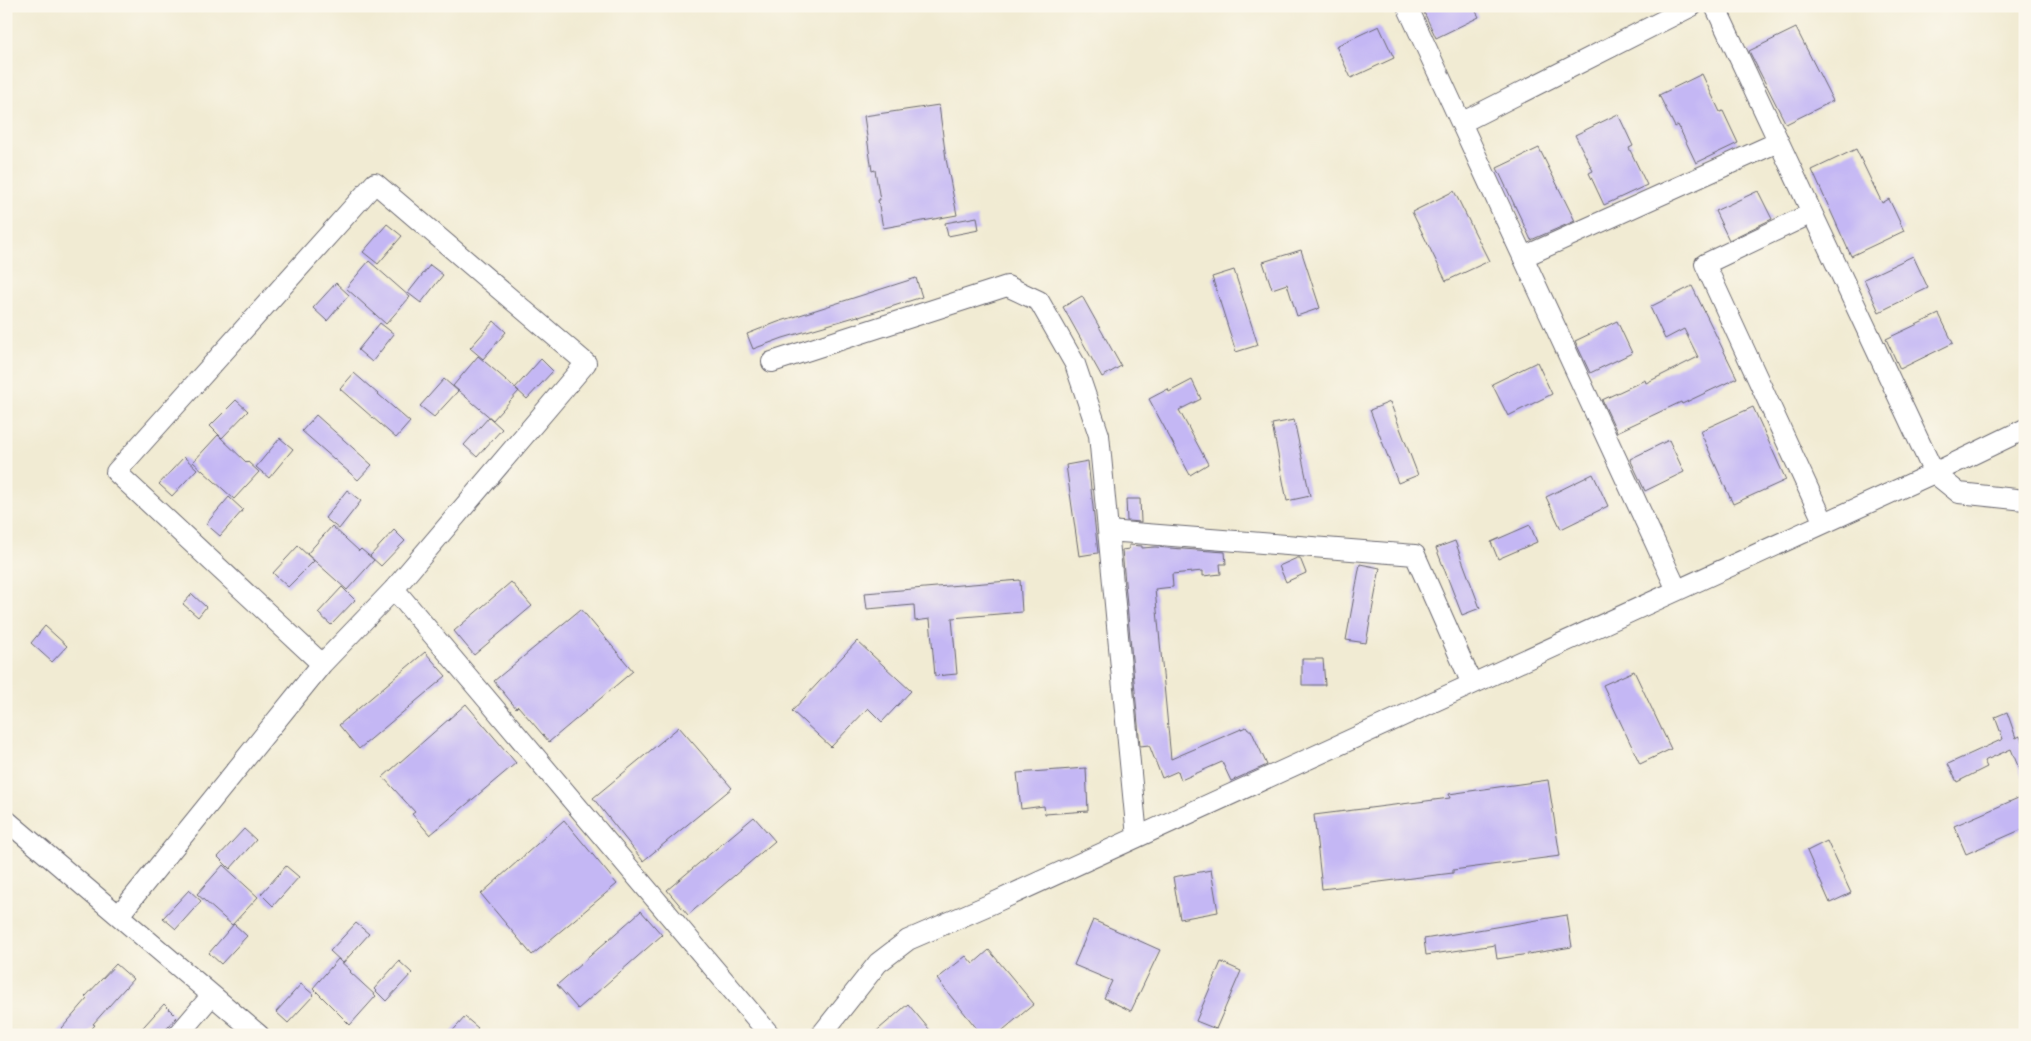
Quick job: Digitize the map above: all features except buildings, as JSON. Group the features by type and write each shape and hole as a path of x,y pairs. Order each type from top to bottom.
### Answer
{"street":[{"path":"1407,6 1677,590"},
{"path":"1461,123 1692,6"},
{"path":"1715,6 1934,473 1959,493 2025,500"},
{"path":"1523,257 1778,142"},
{"path":"119,915 322,664 394,589 586,363 375,183 116,472 322,664"},
{"path":"1812,213 1705,264 1824,523"},
{"path":"772,362 1008,286 1039,301 1075,364 1099,435 1137,837"},
{"path":"821,1035 878,962 908,940 991,904 1934,473 2025,429"},
{"path":"1108,531 1415,554 1472,684"},
{"path":"394,589 770,1035"},
{"path":"6,820 259,1035"},
{"path":"178,1035 212,995"}]}
